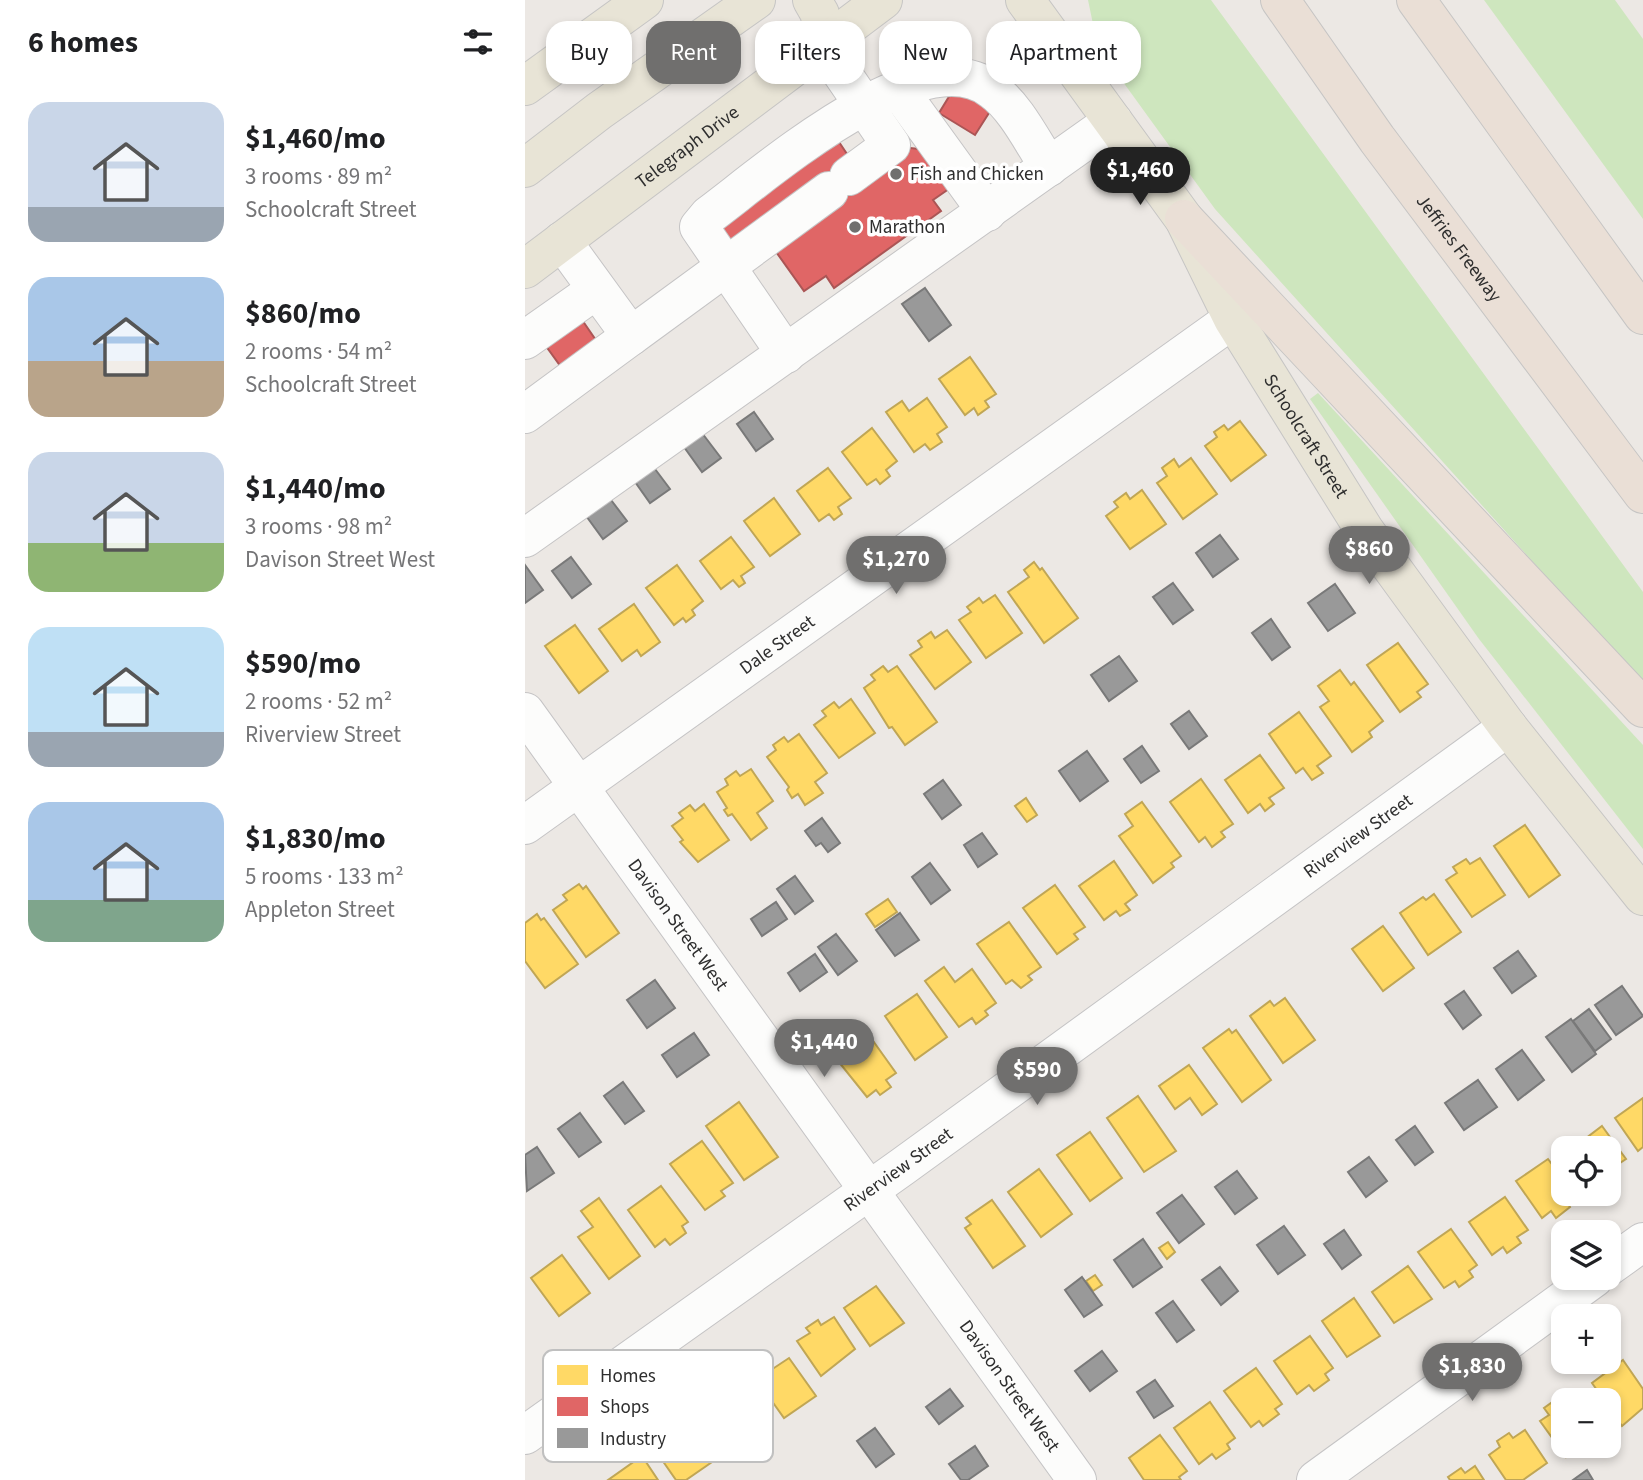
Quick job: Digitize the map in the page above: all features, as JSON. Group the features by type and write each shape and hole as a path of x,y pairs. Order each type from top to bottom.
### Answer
{"highway":[{"name":"Jeffries Freeway","path":"1280,0 1377,139 1643,494"},
{"path":"1416,0 1643,315"},
{"path":"1184,219 1368,411 1643,708"}],"main road":[{"path":"525,86 644,0"},
{"path":"525,168 599,111 756,0"},
{"path":"812,0 820,14 820,21"},
{"name":"Telegraph Drive","path":"854,21 883,0"},
{"name":"Schoolcraft Street","path":"1040,9 1114,121 1184,219 1233,319 1366,531 1509,727 1643,896"},
{"name":"Telegraph Drive","path":"525,269 769,84"}],"street":[{"path":"786,354 699,227 709,215 862,105 919,80 947,76 974,80 993,90 1049,167"},
{"path":"525,414 891,145 848,84"},
{"path":"898,89 987,212"},
{"path":"527,533 786,354 1114,121"},
{"path":"562,241 631,336"},
{"path":"525,340 596,290"},
{"name":"Dale Street","path":"525,825 1233,319"},
{"name":"Davison Street West","path":"525,712 867,1192 1077,1480"},
{"name":"Riverview Street","path":"645,1350 1509,727"},
{"path":"1621,1258 1643,1242"},
{"path":"1315,1480 1577,1290"},
{"name":"Riverview Street","path":"525,1435 543,1422"}],"green space":[{"path":"1088,0 1211,0 1643,592 1643,684 1215,209 1124,84 1141,84 1141,21 1092,21"},
{"path":"1484,0 1615,0 1643,39 1643,219"},
{"path":"1318,393 1643,745 1643,849 1479,639 1310,399"}],"building: Homes":[{"path":"970,357 996,394 985,401 989,407 978,415 974,408 965,415 939,379"},
{"path":"927,398 947,427 937,434 942,442 930,450 925,444 914,452 886,412 902,401 909,411"},
{"path":"1240,421 1266,455 1231,481 1205,446 1217,437 1214,432 1224,425 1228,430"},
{"path":"872,428 897,461 886,470 890,476 880,484 876,479 867,485 842,452"},
{"path":"1191,458 1217,494 1183,519 1157,483 1167,476 1162,468 1174,459 1179,467"},
{"path":"828,468 851,498 838,507 842,514 834,520 829,514 819,521 797,491"},
{"path":"1142,490 1166,524 1130,549 1106,516 1118,507 1114,502 1126,493 1130,499"},
{"path":"774,498 800,534 770,556 744,521"},
{"path":"731,537 754,567 741,576 745,583 739,587 733,580 721,589 700,561"},
{"path":"1034,562 1040,570 1042,568 1078,618 1044,643 1008,592 1029,577 1024,570"},
{"path":"677,565 703,601 692,610 695,615 686,622 683,618 674,625 646,588"},
{"path":"995,595 1022,633 986,658 959,620 971,612 967,607 979,598 983,603"},
{"path":"634,604 660,642 641,656 637,650 622,661 599,629"},
{"path":"575,625 608,671 579,693 545,646"},
{"path":"947,630 971,662 935,689 910,655 922,647 918,641 931,632 935,638"},
{"path":"1398,643 1428,684 1417,692 1421,697 1400,712 1367,665"},
{"path":"883,666 888,672 897,666 937,722 905,745 892,727 889,728 864,688 875,680 871,675"},
{"path":"1340,670 1351,685 1354,682 1383,721 1369,732 1372,737 1352,752 1320,707 1329,701 1318,686"},
{"path":"851,699 875,733 839,758 814,725 826,716 822,711 834,702 839,708"},
{"path":"1299,712 1331,756 1317,766 1323,773 1312,780 1303,768 1296,773 1269,734"},
{"path":"799,734 827,773 815,782 823,793 805,805 798,794 792,798 787,790 789,787 767,757 776,750 773,745 784,737 788,742"},
{"path":"1260,755 1284,788 1269,798 1274,804 1265,811 1260,804 1248,813 1225,780"},
{"path":"751,769 773,801 757,813 767,828 751,840 732,814 728,816 724,810 727,808 717,792 728,785 725,779 736,771 740,776"},
{"path":"1201,779 1233,824 1221,832 1225,837 1212,847 1205,837 1199,842 1170,802"},
{"path":"1026,798 1037,815 1027,822 1015,806"},
{"path":"1142,802 1181,856 1171,863 1174,867 1153,883 1119,836 1133,826 1125,814"},
{"path":"704,804 729,840 698,862 680,842 683,840 672,826 683,818 679,813 690,805 695,811"},
{"path":"1525,825 1560,875 1529,897 1494,846"},
{"path":"1480,858 1505,895 1472,917 1446,880 1457,873 1453,867 1466,859 1470,864"},
{"path":"1114,861 1137,895 1125,904 1130,910 1120,916 1116,911 1104,920 1079,886"},
{"path":"579,884 583,889 586,886 619,933 586,957 553,910 567,900 563,895"},
{"path":"1055,885 1085,927 1074,934 1078,939 1057,954 1023,908"},
{"path":"1434,894 1461,932 1428,955 1400,913 1423,897 1426,900"},
{"path":"888,899 897,912 875,927 866,914"},
{"path":"537,914 541,920 544,918 578,964 545,988 525,961 525,923"},
{"path":"1009,922 1041,967 1028,976 1032,980 1021,988 1012,980 1006,984 977,944"},
{"path":"1383,926 1414,968 1383,991 1352,949"},
{"path":"944,967 955,982 972,969 996,1003 985,1011 988,1015 976,1024 972,1018 959,1027 925,981"},
{"path":"917,994 947,1037 915,1060 885,1016"},
{"path":"1285,998 1315,1040 1283,1063 1250,1016 1270,1001 1274,1006"},
{"path":"1229,1029 1232,1033 1236,1030 1271,1080 1242,1102 1203,1048"},
{"path":"871,1038 896,1073 886,1080 891,1087 880,1095 876,1090 867,1097 838,1061"},
{"path":"1189,1065 1217,1104 1202,1115 1190,1098 1175,1109 1159,1086"},
{"path":"1138,1096 1176,1151 1144,1172 1107,1118"},
{"path":"1643,1098 1643,1147 1638,1151 1615,1118"},
{"path":"739,1102 778,1157 744,1180 706,1126"},
{"path":"1602,1126 1609,1136 1589,1136"},
{"path":"1090,1132 1122,1178 1090,1201 1057,1155"},
{"path":"702,1141 733,1183 721,1191 725,1196 705,1210 670,1164"},
{"path":"1548,1159 1551,1163 1551,1206 1570,1207 1556,1218 1551,1211 1542,1218 1516,1181"},
{"path":"1039,1169 1072,1214 1041,1237 1008,1192"},
{"path":"661,1186 688,1222 682,1226 686,1233 670,1245 665,1239 655,1247 628,1210"},
{"path":"1505,1197 1528,1230 1517,1237 1521,1243 1507,1253 1503,1247 1492,1255 1469,1222"},
{"path":"599,1198 640,1256 609,1279 578,1237 593,1227 581,1211"},
{"path":"992,1200 1025,1246 993,1268 965,1228 971,1224 966,1218"},
{"path":"1451,1229 1477,1265 1469,1271 1473,1277 1459,1287 1455,1281 1444,1288 1418,1252"},
{"path":"1168,1242 1175,1252 1167,1259 1159,1248"},
{"path":"562,1255 590,1293 559,1316 531,1278"},
{"path":"1408,1266 1432,1299 1394,1323 1372,1292"},
{"path":"1095,1275 1102,1285 1093,1291 1086,1281"},
{"path":"876,1286 904,1323 870,1346 844,1308"},
{"path":"1354,1298 1380,1336 1347,1357 1322,1321"},
{"path":"834,1317 855,1349 821,1376 797,1341 810,1333 806,1328 818,1320 821,1325"},
{"path":"1310,1336 1333,1368 1325,1374 1329,1380 1314,1391 1309,1385 1297,1394 1274,1361"},
{"path":"789,1358 816,1396 784,1418 773,1403 773,1369"},
{"path":"1623,1360 1643,1389 1643,1408 1622,1426 1621,1388 1596,1388 1592,1383 1604,1374 1621,1374"},
{"path":"1256,1368 1282,1404 1275,1409 1279,1414 1263,1426 1259,1421 1251,1427 1224,1391"},
{"path":"1210,1402 1235,1438 1227,1444 1230,1449 1216,1459 1212,1454 1199,1464 1174,1428"},
{"path":"1551,1403 1551,1436 1540,1421 1549,1415 1544,1408"},
{"path":"1525,1430 1547,1463 1523,1480 1506,1480 1489,1455 1500,1447 1497,1441 1509,1433 1513,1438"},
{"path":"1160,1435 1187,1471 1179,1477 1181,1480 1144,1480 1129,1458"},
{"path":"634,1462 646,1462 658,1480 608,1480"},
{"path":"663,1462 712,1462 686,1480 676,1480"},
{"path":"1475,1466 1484,1480 1450,1480 1448,1477 1461,1468 1465,1473"}],"building: Shops":[{"path":"957,84 961,84 994,105 975,135 939,113"},
{"path":"833,133 853,163 844,169 860,193 841,207 824,184 731,250 710,221"},
{"name":"Marathon","path":"910,148 928,150 953,186 933,200 941,211 834,288 826,276 804,291 769,242"},
{"path":"580,317 600,346 564,371 543,342"}],"building: Industry":[{"path":"925,288 951,325 929,341 902,304"},
{"path":"754,412 773,439 756,451 737,424"},
{"path":"702,433 721,458 702,472 684,447"},
{"path":"652,465 670,489 650,503 633,479"},
{"path":"608,496 627,521 603,539 584,513"},
{"path":"1220,535 1238,559 1213,577 1196,553"},
{"path":"571,557 591,584 572,598 552,571"},
{"path":"525,565 543,590 525,603"},
{"path":"1173,583 1193,610 1173,624 1153,597"},
{"path":"1335,584 1355,613 1328,631 1308,603"},
{"path":"1271,619 1290,647 1272,660 1252,633"},
{"path":"1119,656 1137,681 1109,701 1091,675"},
{"path":"1189,711 1207,736 1189,749 1171,724"},
{"path":"1142,746 1159,771 1141,783 1124,759"},
{"path":"1087,751 1108,781 1080,801 1059,771"},
{"path":"943,780 961,805 942,819 924,794"},
{"path":"822,818 840,843 828,852 821,843 816,846 805,831"},
{"path":"982,833 997,854 978,867 964,845"},
{"path":"930,863 950,890 931,904 912,877"},
{"path":"795,876 813,901 795,914 777,889"},
{"path":"776,902 787,919 762,936 751,919"},
{"path":"900,913 919,940 895,956 876,930"},
{"path":"836,934 857,961 838,975 818,947"},
{"path":"1518,951 1536,976 1512,993 1494,968"},
{"path":"815,954 827,972 800,991 788,973"},
{"path":"655,980 675,1008 647,1028 627,1000"},
{"path":"1622,986 1643,1016 1616,1035 1595,1005"},
{"path":"1464,991 1481,1015 1463,1029 1445,1004"},
{"path":"1589,1009 1611,1039 1595,1051 1573,1021"},
{"path":"1571,1019 1596,1054 1572,1072 1546,1037"},
{"path":"694,1033 709,1055 677,1077 662,1055"},
{"path":"1522,1050 1544,1080 1518,1100 1496,1069"},
{"path":"1478,1080 1497,1107 1464,1130 1445,1103"},
{"path":"623,1082 644,1111 625,1124 604,1096"},
{"path":"580,1113 601,1142 579,1157 558,1129"},
{"path":"1415,1126 1433,1152 1415,1165 1396,1140"},
{"path":"537,1147 554,1173 527,1191 525,1155"},
{"path":"1369,1157 1387,1181 1366,1197 1348,1172"},
{"path":"1237,1171 1257,1198 1235,1214 1215,1187"},
{"path":"1182,1195 1204,1224 1179,1243 1157,1213"},
{"path":"1284,1226 1305,1255 1278,1274 1257,1245"},
{"path":"1344,1230 1361,1255 1342,1269 1324,1244"},
{"path":"1143,1239 1162,1267 1133,1287 1114,1260"},
{"path":"1220,1267 1238,1291 1221,1305 1202,1280"},
{"path":"1082,1277 1102,1305 1084,1317 1065,1290"},
{"path":"1173,1301 1194,1330 1177,1342 1156,1313"},
{"path":"1102,1351 1117,1371 1090,1391 1075,1371"},
{"path":"1155,1380 1173,1406 1154,1418 1137,1392"},
{"path":"950,1389 963,1406 939,1424 926,1407"},
{"path":"875,1428 894,1454 876,1467 857,1441"},
{"path":"975,1446 988,1466 968,1480 961,1480 949,1464"},
{"path":"1587,1470 1593,1480 1573,1480"}],"place":[{"name":"Fish and Chicken","path":"896,174"},
{"name":"Marathon","path":"855,227"}]}
